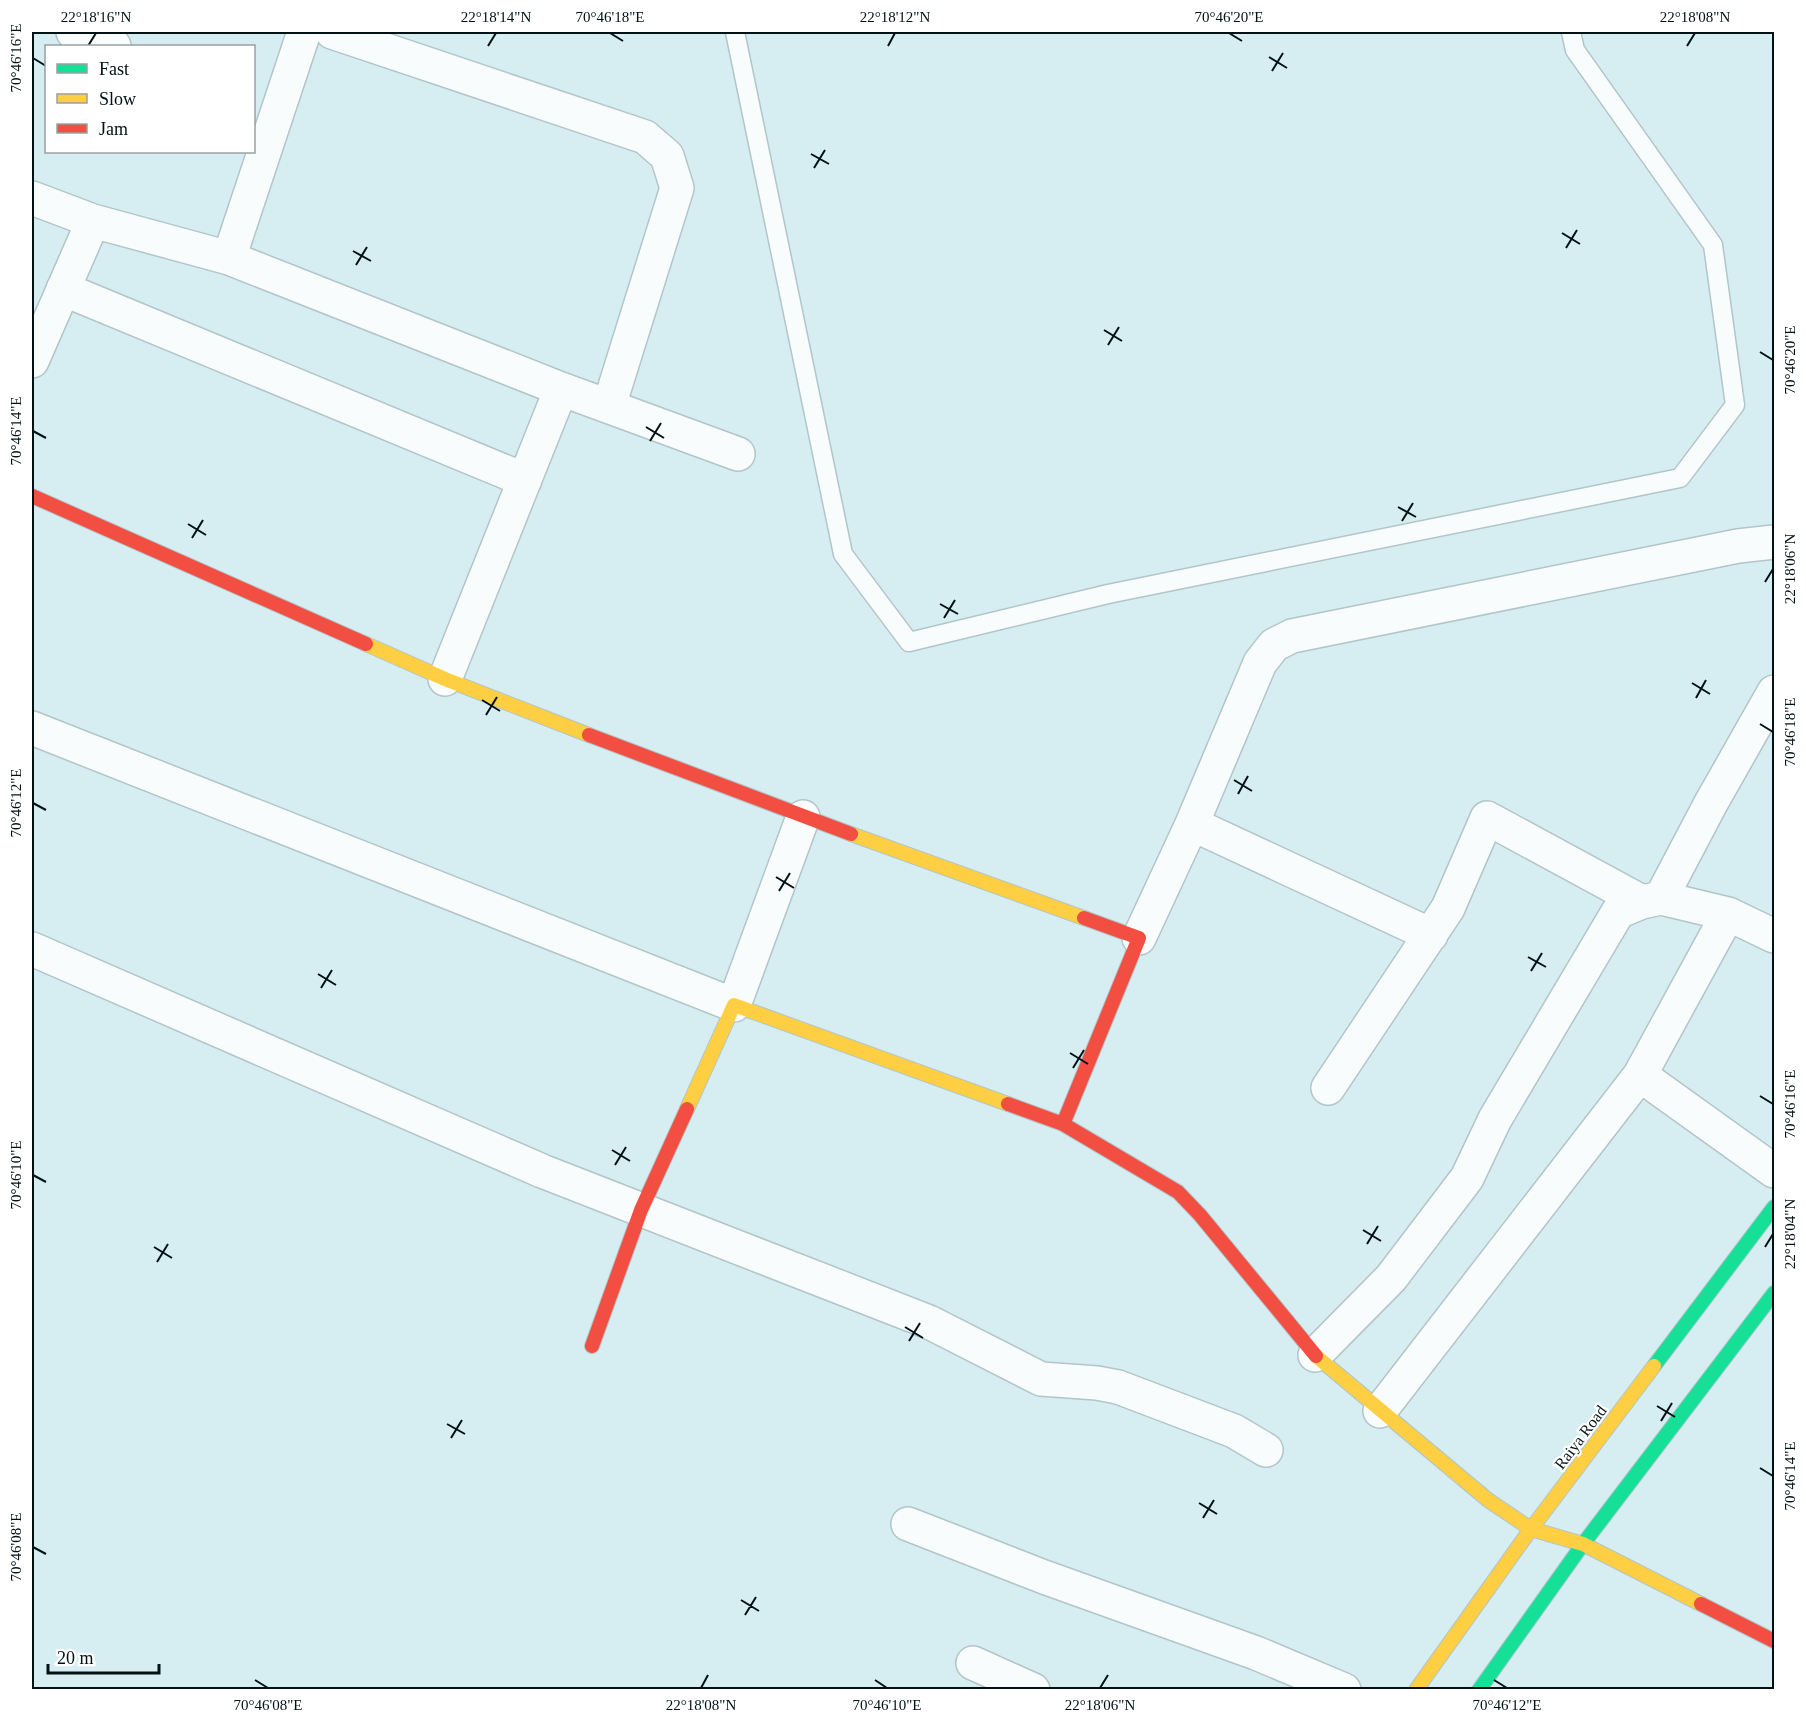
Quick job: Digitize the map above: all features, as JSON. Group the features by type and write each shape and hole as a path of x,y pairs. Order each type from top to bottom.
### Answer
{"street":[{"path":"73,32 111,45"},
{"path":"255,150 266,102 304,32"},
{"path":"332,32 645,137 667,156 676,188 609,406"},
{"path":"230,258 254,153"},
{"path":"32,198 93,221 230,258 561,389 738,454"},
{"path":"32,361 93,221"},
{"path":"63,289 525,480"},
{"path":"445,679 561,389"},
{"path":"32,496 445,679 803,817 1139,938"},
{"path":"1063,1124 1139,938 1192,824 1260,663 1274,645 1292,636 1738,546 1774,542"},
{"path":"1315,1355 1391,1278 1467,1178 1495,1119 1618,912 1652,900 1764,737 1774,692"},
{"path":"32,728 734,1005 1063,1124 1178,1192 1200,1215 1315,1355 1488,1500 1531,1529 1583,1544 1774,1641"},
{"path":"592,1346 641,1210 734,1005 803,817"},
{"path":"1328,1089 1448,908 1487,818 1652,900 1728,915 1774,936"},
{"path":"1192,824 1431,935"},
{"path":"1380,1411 1640,1075 1728,915"},
{"path":"32,949 542,1171 929,1322 1041,1379 1118,1387 1234,1431 1266,1450"},
{"path":"1640,1075 1774,1171"},
{"name":"Raiya Road","path":"1416,1689 1531,1529 1774,1207"},
{"path":"1479,1689 1583,1544 1774,1293"},
{"path":"908,1524 1054,1581 1256,1653 1344,1689"},
{"path":"973,1663 1033,1689"}],"lane":[{"path":"735,32 843,554 909,642 1108,594 1680,478 1735,405 1713,245 1575,50 1571,32"}],"traffic: fast":[{"path":"1654,1366 1774,1207"},
{"path":"1479,1690 1583,1544 1774,1293"}],"traffic: slow":[{"path":"366,644 445,679 589,735"},
{"path":"851,834 1084,918"},
{"path":"687,1109 734,1005 1008,1104"},
{"path":"1316,1356 1488,1500 1531,1529 1583,1544 1701,1604"},
{"path":"1416,1690 1531,1529 1654,1366"}],"traffic: jam":[{"path":"32,496 366,644"},
{"path":"589,735 851,834"},
{"path":"1063,1124 1139,938 1084,918"},
{"path":"1008,1104 1063,1124 1178,1192 1200,1215 1316,1356"},
{"path":"592,1346 641,1210 687,1109"},
{"path":"1701,1604 1774,1641"}]}
